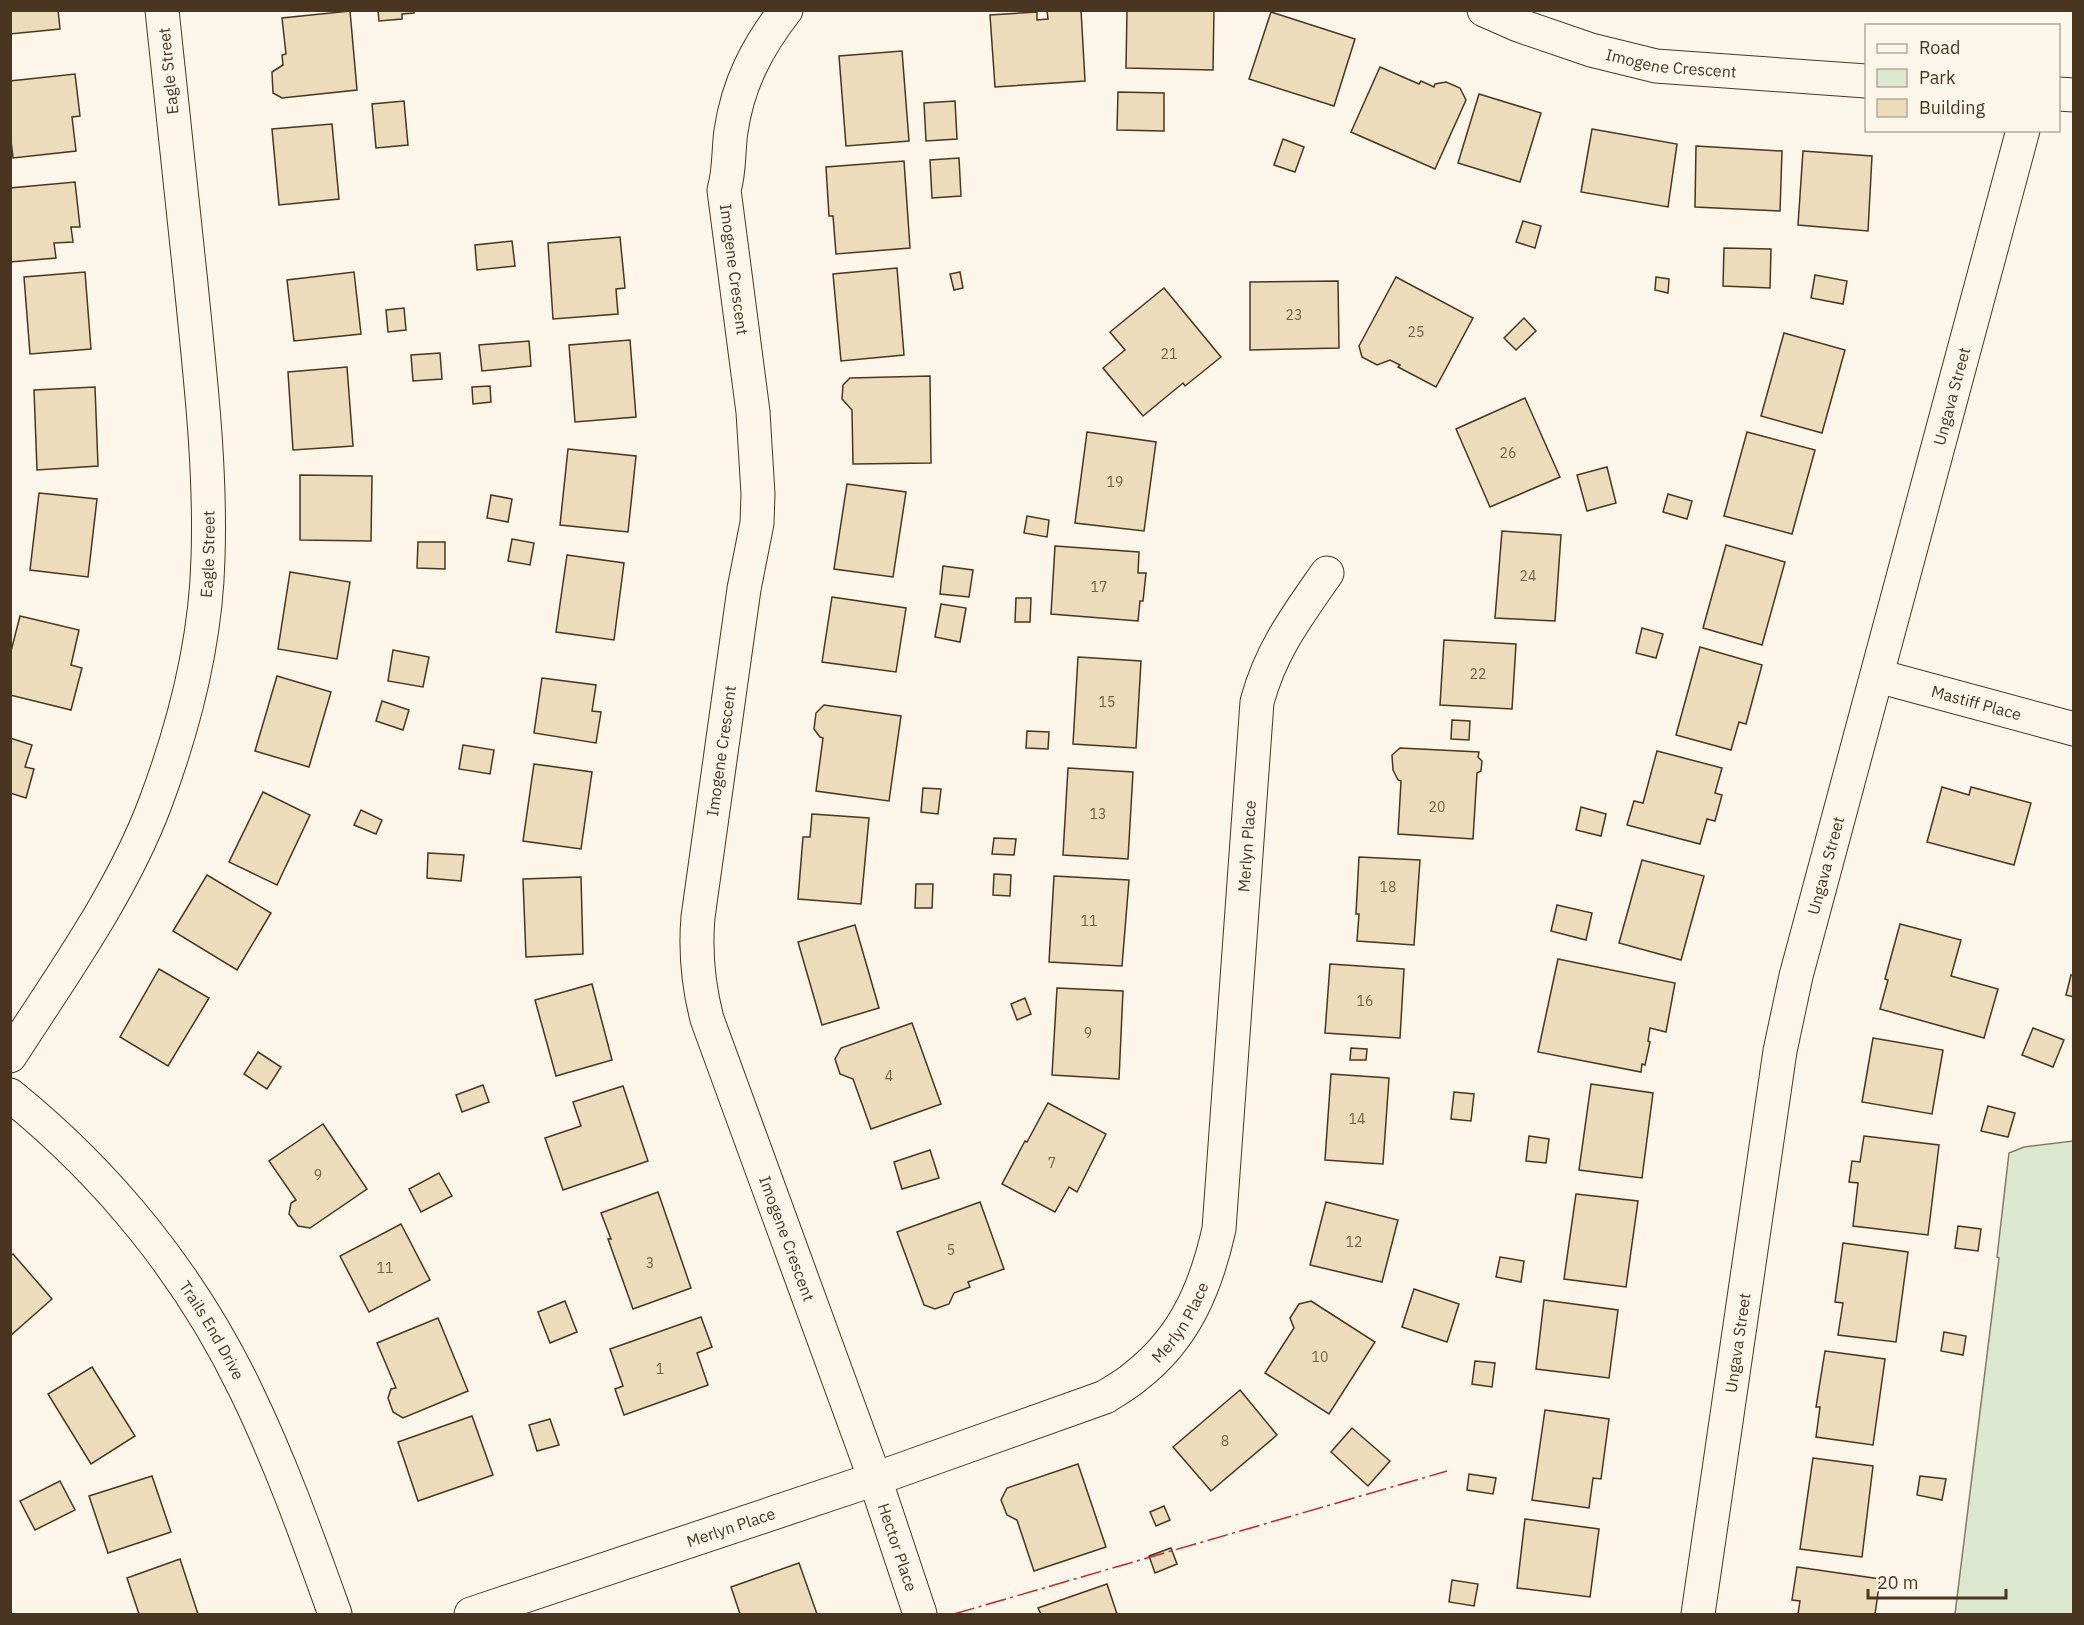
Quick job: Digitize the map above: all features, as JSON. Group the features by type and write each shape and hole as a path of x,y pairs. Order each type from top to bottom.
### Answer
{"street":[{"name":"Eagle Street","path":"10,1056 85,940 122,876 154,806 176,742 192,683 201,627 208,560 208,488 203,396 162,10"},
{"name":"Imogene Crescent","path":"786,10 765,36 740,88 730,140 729,175 724,190 753,412 758,494 757,523 742,601 698,917 696,964 707,1019 875,1479"},
{"name":"Imogene Crescent","path":"1485,10 1518,25 1591,50 1656,66 1865,81"},
{"name":"Ungava Street","path":"1698,1614 1780,1051 1796,976 2022,132"},
{"name":"Merlyn Place","path":"471,1614 875,1479 1105,1397 1137,1375 1163,1350 1184,1323 1201,1293 1212,1262 1219,1229 1257,702 1264,674 1277,648 1327,573"},
{"name":"Mastiff Place","path":"1878,676 2073,729"},
{"name":"Trails End Drive","path":"10,1095 69,1145 104,1181 163,1254 196,1301 247,1391 298,1510 335,1614"},
{"name":"Hector Place","path":"875,1479 920,1614"}],"green space":[{"path":"2073,1141 2073,1614 1955,1614 1999,1258 1997,1257 2009,1153 2024,1147"}],"building":[{"path":"10,10 58,10 60,29 10,34"},
{"path":"378,10 414,10 414,13 402,14 402,19 379,21"},
{"path":"1081,10 1085,81 995,87 990,15 1037,12 1037,20 1048,19 1047,11"},
{"path":"1127,10 1214,10 1213,70 1126,68"},
{"path":"350,11 357,90 282,98 273,93 272,72 283,65 282,55 286,54 282,18"},
{"path":"1271,12 1355,39 1334,106 1249,79"},
{"path":"902,51 909,141 846,146 839,56"},
{"path":"1380,67 1419,84 1421,81 1434,87 1435,84 1446,82 1460,88 1466,100 1435,169 1351,132"},
{"path":"75,74 80,116 72,117 76,151 13,158 10,132 10,81"},
{"path":"1118,92 1164,93 1164,131 1117,130"},
{"path":"1479,94 1541,113 1520,182 1458,163"},
{"path":"404,101 408,145 376,148 372,104"},
{"path":"955,101 957,139 926,141 924,103"},
{"path":"332,124 339,199 279,205 272,129"},
{"path":"1592,129 1677,144 1668,207 1581,192"},
{"path":"1283,139 1304,147 1295,172 1274,165"},
{"path":"1696,146 1782,151 1780,211 1695,207"},
{"path":"1803,151 1872,156 1868,231 1798,225"},
{"path":"959,158 961,196 932,198 930,160"},
{"path":"904,161 910,248 836,254 833,216 829,216 826,167"},
{"path":"75,182 80,227 71,227 73,242 54,243 56,258 10,262 10,188"},
{"path":"1523,221 1541,226 1535,248 1516,242"},
{"path":"620,237 625,288 616,289 618,314 553,319 548,243"},
{"path":"512,241 515,266 477,270 475,245"},
{"path":"1724,248 1771,249 1770,288 1723,286"},
{"path":"897,268 904,355 841,361 833,274"},
{"path":"85,272 91,349 30,354 24,277"},
{"path":"354,272 361,334 294,341 287,280"},
{"path":"960,272 963,288 954,290 950,274"},
{"path":"1815,275 1847,281 1843,304 1811,298"},
{"path":"1396,277 1473,318 1436,387 1398,367 1400,365 1390,360 1377,365 1362,357 1359,346"},
{"path":"1656,277 1669,279 1668,293 1655,290"},
{"path":"1338,281 1339,348 1250,350 1250,282"},
{"path":"1164,288 1221,357 1185,386 1183,383 1143,416 1103,368 1125,350 1110,332"},
{"path":"404,308 406,330 388,332 386,310"},
{"path":"1524,318 1536,331 1516,350 1504,338"},
{"path":"1784,333 1845,350 1822,433 1761,416"},
{"path":"630,340 636,417 575,422 569,345"},
{"path":"529,341 531,366 482,371 479,345"},
{"path":"440,353 442,379 413,381 411,355"},
{"path":"347,367 353,446 293,450 288,372"},
{"path":"930,376 931,463 853,464 852,410 842,399 843,385 850,378"},
{"path":"490,386 491,402 473,404 472,387"},
{"path":"95,387 98,466 37,470 34,390"},
{"path":"1525,398 1560,477 1490,507 1456,429"},
{"path":"1087,432 1156,442 1144,531 1075,523"},
{"path":"1747,432 1815,450 1792,534 1724,516"},
{"path":"568,449 636,456 628,532 560,525"},
{"path":"1607,467 1616,503 1587,511 1577,475"},
{"path":"300,475 372,476 371,541 300,540"},
{"path":"847,484 906,492 893,577 834,569"},
{"path":"39,493 97,499 88,577 30,570"},
{"path":"1668,494 1692,501 1687,519 1663,512"},
{"path":"491,495 512,499 508,522 487,518"},
{"path":"1027,516 1049,520 1047,537 1024,533"},
{"path":"1502,531 1561,535 1555,621 1495,618"},
{"path":"512,539 534,543 530,565 508,561"},
{"path":"418,542 445,542 445,569 417,568"},
{"path":"1726,545 1785,562 1762,645 1703,628"},
{"path":"1055,546 1139,552 1138,573 1146,573 1138,621 1051,614"},
{"path":"567,555 624,563 614,640 556,632"},
{"path":"943,566 973,570 969,597 940,594"},
{"path":"290,572 350,582 337,659 278,649"},
{"path":"832,597 906,608 896,672 822,662"},
{"path":"1016,598 1031,598 1030,622 1015,622"},
{"path":"941,604 966,608 960,642 935,637"},
{"path":"20,616 79,630 71,665 82,668 71,710 10,695 10,655"},
{"path":"1642,628 1663,634 1656,658 1636,653"},
{"path":"1444,640 1516,644 1512,709 1440,705"},
{"path":"1700,647 1762,665 1746,724 1739,722 1731,750 1676,735"},
{"path":"393,650 429,657 423,687 388,681"},
{"path":"1078,657 1141,661 1136,748 1073,744"},
{"path":"277,676 331,692 309,767 255,751"},
{"path":"542,678 596,685 592,711 601,712 596,743 534,733"},
{"path":"382,701 409,710 403,730 376,721"},
{"path":"824,705 901,716 889,801 816,791 823,738 814,729 816,713"},
{"path":"1452,720 1470,721 1469,740 1451,739"},
{"path":"1027,731 1049,732 1048,749 1026,748"},
{"path":"10,738 32,745 25,767 34,769 26,798 10,793"},
{"path":"463,745 494,750 490,774 459,769"},
{"path":"1400,748 1479,752 1478,757 1482,761 1481,771 1477,773 1473,839 1398,834 1401,781 1398,780 1393,770 1392,755"},
{"path":"1657,751 1722,768 1715,793 1722,795 1715,821 1707,819 1700,844 1627,825 1634,801 1643,803"},
{"path":"534,764 592,772 581,849 523,841"},
{"path":"1068,768 1133,772 1128,859 1063,855"},
{"path":"1942,787 1969,795 1971,787 2031,803 2014,865 1927,842"},
{"path":"923,788 941,789 938,814 921,812"},
{"path":"263,792 310,815 277,885 229,862"},
{"path":"1581,807 1606,814 1601,836 1576,830"},
{"path":"361,810 382,820 376,834 354,825"},
{"path":"812,814 869,818 861,904 798,899 803,837 810,837"},
{"path":"994,838 1016,839 1014,855 992,854"},
{"path":"428,853 464,855 461,881 427,878"},
{"path":"1359,857 1420,860 1414,945 1357,941"},
{"path":"1642,860 1704,876 1681,960 1619,943"},
{"path":"994,874 1011,875 1010,896 993,895"},
{"path":"207,875 271,913 237,970 173,931"},
{"path":"1054,876 1129,880 1122,966 1049,962"},
{"path":"581,877 583,954 526,957 523,879"},
{"path":"916,884 933,884 932,908 915,908"},
{"path":"1557,905 1592,913 1586,940 1551,931"},
{"path":"1900,924 1961,940 1951,976 1998,989 1984,1038 1880,1009 1888,980 1885,979"},
{"path":"855,925 879,1008 822,1025 798,942"},
{"path":"1558,959 1675,983 1666,1032 1650,1028 1648,1041 1650,1042 1645,1065 1642,1064 1641,1072 1538,1052"},
{"path":"1330,964 1404,969 1400,1038 1325,1033"},
{"path":"159,969 209,998 168,1066 120,1037"},
{"path":"2071,975 2074,975 2074,997 2066,995"},
{"path":"592,984 612,1060 556,1076 535,1000"},
{"path":"1057,988 1123,991 1119,1079 1052,1075"},
{"path":"1025,998 1031,1014 1017,1020 1011,1004"},
{"path":"912,1023 941,1104 871,1129 853,1079 840,1074 835,1059 841,1048"},
{"path":"2033,1028 2064,1040 2053,1067 2022,1055"},
{"path":"1873,1038 1943,1050 1932,1114 1862,1102"},
{"path":"1351,1048 1367,1049 1366,1060 1350,1060"},
{"path":"258,1052 281,1067 267,1089 244,1074"},
{"path":"1331,1074 1389,1078 1383,1164 1325,1160"},
{"path":"1591,1084 1653,1093 1642,1178 1579,1170"},
{"path":"483,1085 489,1102 462,1112 456,1095"},
{"path":"623,1086 648,1161 563,1190 545,1138 581,1126 573,1102"},
{"path":"1454,1092 1474,1094 1471,1121 1451,1119"},
{"path":"1048,1103 1106,1134 1077,1192 1069,1187 1055,1212 1002,1184"},
{"path":"1988,1106 2015,1113 2008,1137 1981,1131"},
{"path":"323,1124 367,1189 310,1228 298,1226 289,1214 291,1203 296,1200 269,1161"},
{"path":"1529,1136 1549,1139 1546,1163 1526,1161"},
{"path":"1864,1136 1939,1145 1928,1235 1853,1226 1858,1183 1849,1182 1852,1161 1860,1162"},
{"path":"930,1150 939,1178 902,1189 894,1162"},
{"path":"439,1173 452,1196 421,1212 409,1189"},
{"path":"658,1192 691,1288 633,1309 601,1213"},
{"path":"1576,1194 1638,1201 1626,1287 1564,1279"},
{"path":"980,1202 1004,1269 968,1282 970,1287 954,1293 949,1304 935,1309 924,1305 897,1232"},
{"path":"1326,1202 1398,1220 1382,1282 1310,1265"},
{"path":"401,1224 430,1280 369,1312 340,1256"},
{"path":"1958,1226 1981,1229 1978,1251 1955,1248"},
{"path":"1843,1243 1908,1252 1896,1342 1838,1335 1843,1303 1835,1302"},
{"path":"13,1254 52,1299 10,1336 10,1256"},
{"path":"1500,1257 1524,1261 1521,1282 1496,1277"},
{"path":"1414,1289 1459,1304 1447,1342 1402,1327"},
{"path":"1544,1300 1618,1310 1609,1378 1536,1369"},
{"path":"565,1301 577,1332 550,1343 538,1312"},
{"path":"1311,1301 1375,1342 1329,1414 1265,1373 1294,1328 1290,1318 1299,1304"},
{"path":"701,1317 712,1347 697,1353 708,1385 624,1415 615,1389 623,1386 610,1349"},
{"path":"438,1318 468,1391 403,1418 393,1412 388,1398 391,1389 396,1388 377,1343"},
{"path":"1944,1332 1966,1336 1963,1355 1941,1351"},
{"path":"1825,1351 1885,1359 1873,1445 1816,1437 1820,1407 1816,1407"},
{"path":"1475,1361 1495,1363 1492,1387 1472,1384"},
{"path":"92,1367 135,1436 91,1464 48,1394"},
{"path":"1240,1390 1277,1435 1211,1491 1173,1447"},
{"path":"1545,1410 1609,1419 1601,1479 1593,1478 1589,1508 1532,1500"},
{"path":"472,1416 493,1475 418,1501 398,1442"},
{"path":"550,1419 559,1445 537,1451 529,1425"},
{"path":"1352,1428 1390,1461 1368,1486 1331,1452"},
{"path":"1813,1458 1873,1466 1862,1557 1800,1549"},
{"path":"1078,1464 1106,1547 1034,1571 1017,1520 1007,1515 1001,1500 1007,1488"},
{"path":"1469,1474 1496,1478 1493,1494 1467,1490"},
{"path":"152,1476 171,1532 108,1553 89,1496"},
{"path":"1920,1476 1946,1479 1942,1500 1917,1495"},
{"path":"60,1481 75,1510 35,1530 20,1501"},
{"path":"1164,1506 1170,1520 1156,1526 1150,1512"},
{"path":"1525,1519 1599,1529 1590,1597 1517,1588"},
{"path":"1171,1548 1177,1564 1155,1573 1149,1556"},
{"path":"180,1559 198,1614 139,1614 127,1578"},
{"path":"799,1563 817,1614 740,1614 731,1587"},
{"path":"1797,1567 1880,1579 1875,1614 1798,1614 1800,1601 1792,1600"},
{"path":"1452,1580 1478,1584 1474,1606 1449,1602"},
{"path":"1107,1584 1117,1614 1041,1614 1038,1608"}],"power":[{"path":"954,1614 1447,1471"}]}
